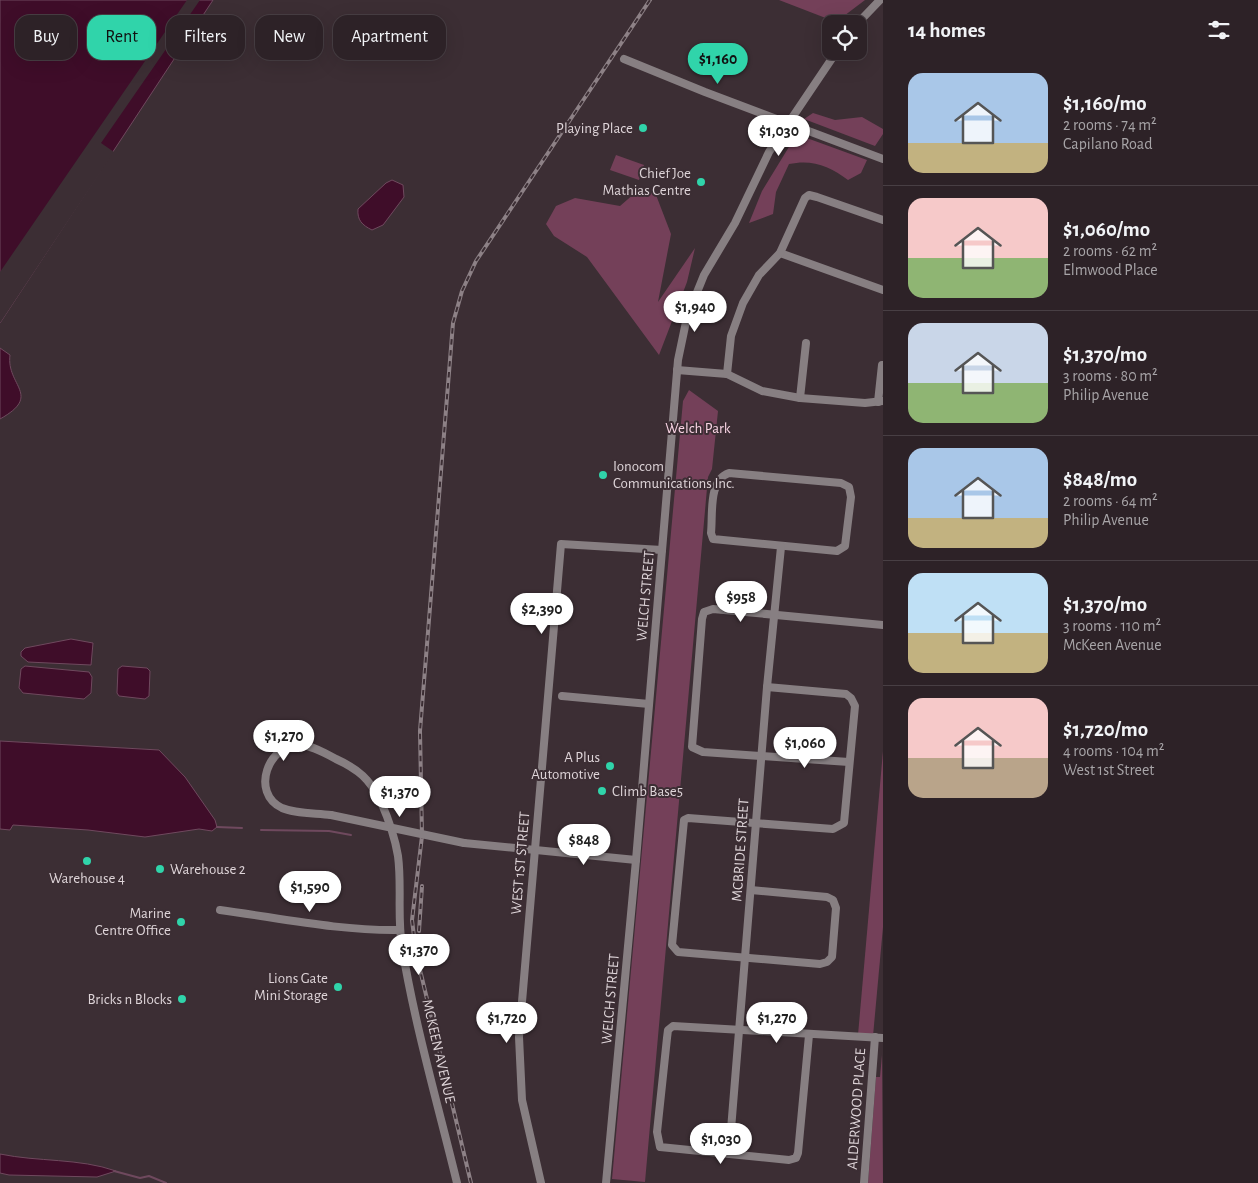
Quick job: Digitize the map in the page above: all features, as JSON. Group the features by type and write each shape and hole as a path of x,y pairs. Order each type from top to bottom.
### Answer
{"street":[{"path":"866,15 880,0"},
{"path":"624,59 787,124 883,159"},
{"name":"WELCH STREET","path":"606,1183 636,860 677,370 687,317 696,292 735,223 769,152 831,60"},
{"path":"727,374 731,336 743,303 759,275 780,253 805,198 809,195 883,220"},
{"path":"780,253 883,290"},
{"path":"800,398 806,343"},
{"path":"677,370 727,374 762,391 800,398 848,402 881,402 882,365"},
{"path":"738,474 841,484 849,487 851,496 847,533 845,546 842,550 781,547 713,539 711,534 715,485 721,476 738,474"},
{"name":"WEST 1ST STREET","path":"541,1183 523,1106 518,1053 561,544 662,550"},
{"name":"MCBRIDE STREET","path":"729,1154 755,822 781,547"},
{"path":"850,762 762,754 703,752 692,748 702,618 704,612 712,609 883,625"},
{"path":"751,890 826,897 833,900 836,908 832,958 820,964 678,952 672,945 684,820 695,817 833,829 838,828 844,823 846,818 855,706 852,698 846,694 767,686"},
{"path":"562,696 649,704"},
{"name":"MCKEEN AVENUE","path":"456,1183 408,978 400,930 396,847 383,808 368,781 353,767 309,746 291,746 274,755 266,772 266,791 270,798 281,807 289,810 331,815 464,843 534,850"},
{"path":"534,850 636,860"},
{"path":"220,910 333,927 363,930 400,930"},
{"path":"809,1035 796,1158 789,1160 664,1150 658,1144 668,1030 672,1026 879,1038"},
{"name":"ALDERWOOD PLACE","path":"864,1183 879,1038"}],"green space":[{"path":"779,0 865,0 845,15 822,15 822,17"},
{"path":"813,113 835,120 862,117 883,129 883,134 875,146 804,119"},
{"path":"795,137 804,137 867,160 861,173 848,180 827,167 813,163 789,164 776,192 773,214 749,223 762,191"},
{"path":"616,155 644,165 639,180 610,170"},
{"path":"642,187 656,195 671,234 658,302 695,248 687,282 659,355 587,257 554,236 546,224 556,206 575,198 620,206"},
{"name":"Welch Park","path":"689,390 718,411 712,469 708,477 645,1182 612,1179 683,401"},
{"path":"883,751 883,927 873,1036 858,1035"},
{"path":"882,1055 883,1183 868,1183 876,1077 880,1077"}],"shaded area":[{"path":"0,0 213,0 203,15 166,15 166,60 173,60 0,323"},
{"path":"392,180 403,185 404,197 383,225 372,230 361,222 358,216 358,209 386,183"},
{"path":"0,348 10,355 10,366 21,396 19,403 13,411 0,419"},
{"path":"71,639 93,643 91,665 28,662 21,656 21,652 25,648"},
{"path":"25,666 89,672 92,677 91,693 84,699 23,693 19,688 21,669"},
{"path":"122,666 147,668 150,671 149,696 145,699 119,696 117,693 118,669"},
{"path":"0,741 159,750 185,777 215,820 217,827 212,831 199,829 145,837 88,830 13,825 10,830 0,829"},
{"path":"0,1154 88,1164 116,1171 97,1177 9,1175 0,1173"}],"pier":[{"path":"187,0 200,0 190,15 177,15"},
{"path":"166,31 166,49 101,143 114,152 0,323 0,272 146,60 156,60 156,45"}],"waterway":[{"path":"217,827 242,828"},
{"path":"261,830 329,831 351,835"},
{"path":"114,1171 140,1178 149,1176 166,1183"}],"railway":[{"path":"471,1183 416,953 412,920 422,836 420,731 453,323 462,291 476,261 650,0"},
{"path":"419,931 422,886"}],"place":[{"name":"Playing Place","path":"643,128"},
{"name":"Chief Joe Mathias Centre","path":"701,182"},
{"name":"Ionocom Communications Inc.","path":"603,475"},
{"name":"A Plus Automotive","path":"610,766"},
{"name":"Climb Base5","path":"602,791"},
{"name":"Warehouse 4","path":"87,861"},
{"name":"Warehouse 2","path":"160,869"},
{"name":"Marine Centre Office","path":"181,922"},
{"name":"Lions Gate Mini Storage","path":"338,987"},
{"name":"Bricks n Blocks","path":"182,999"}]}
